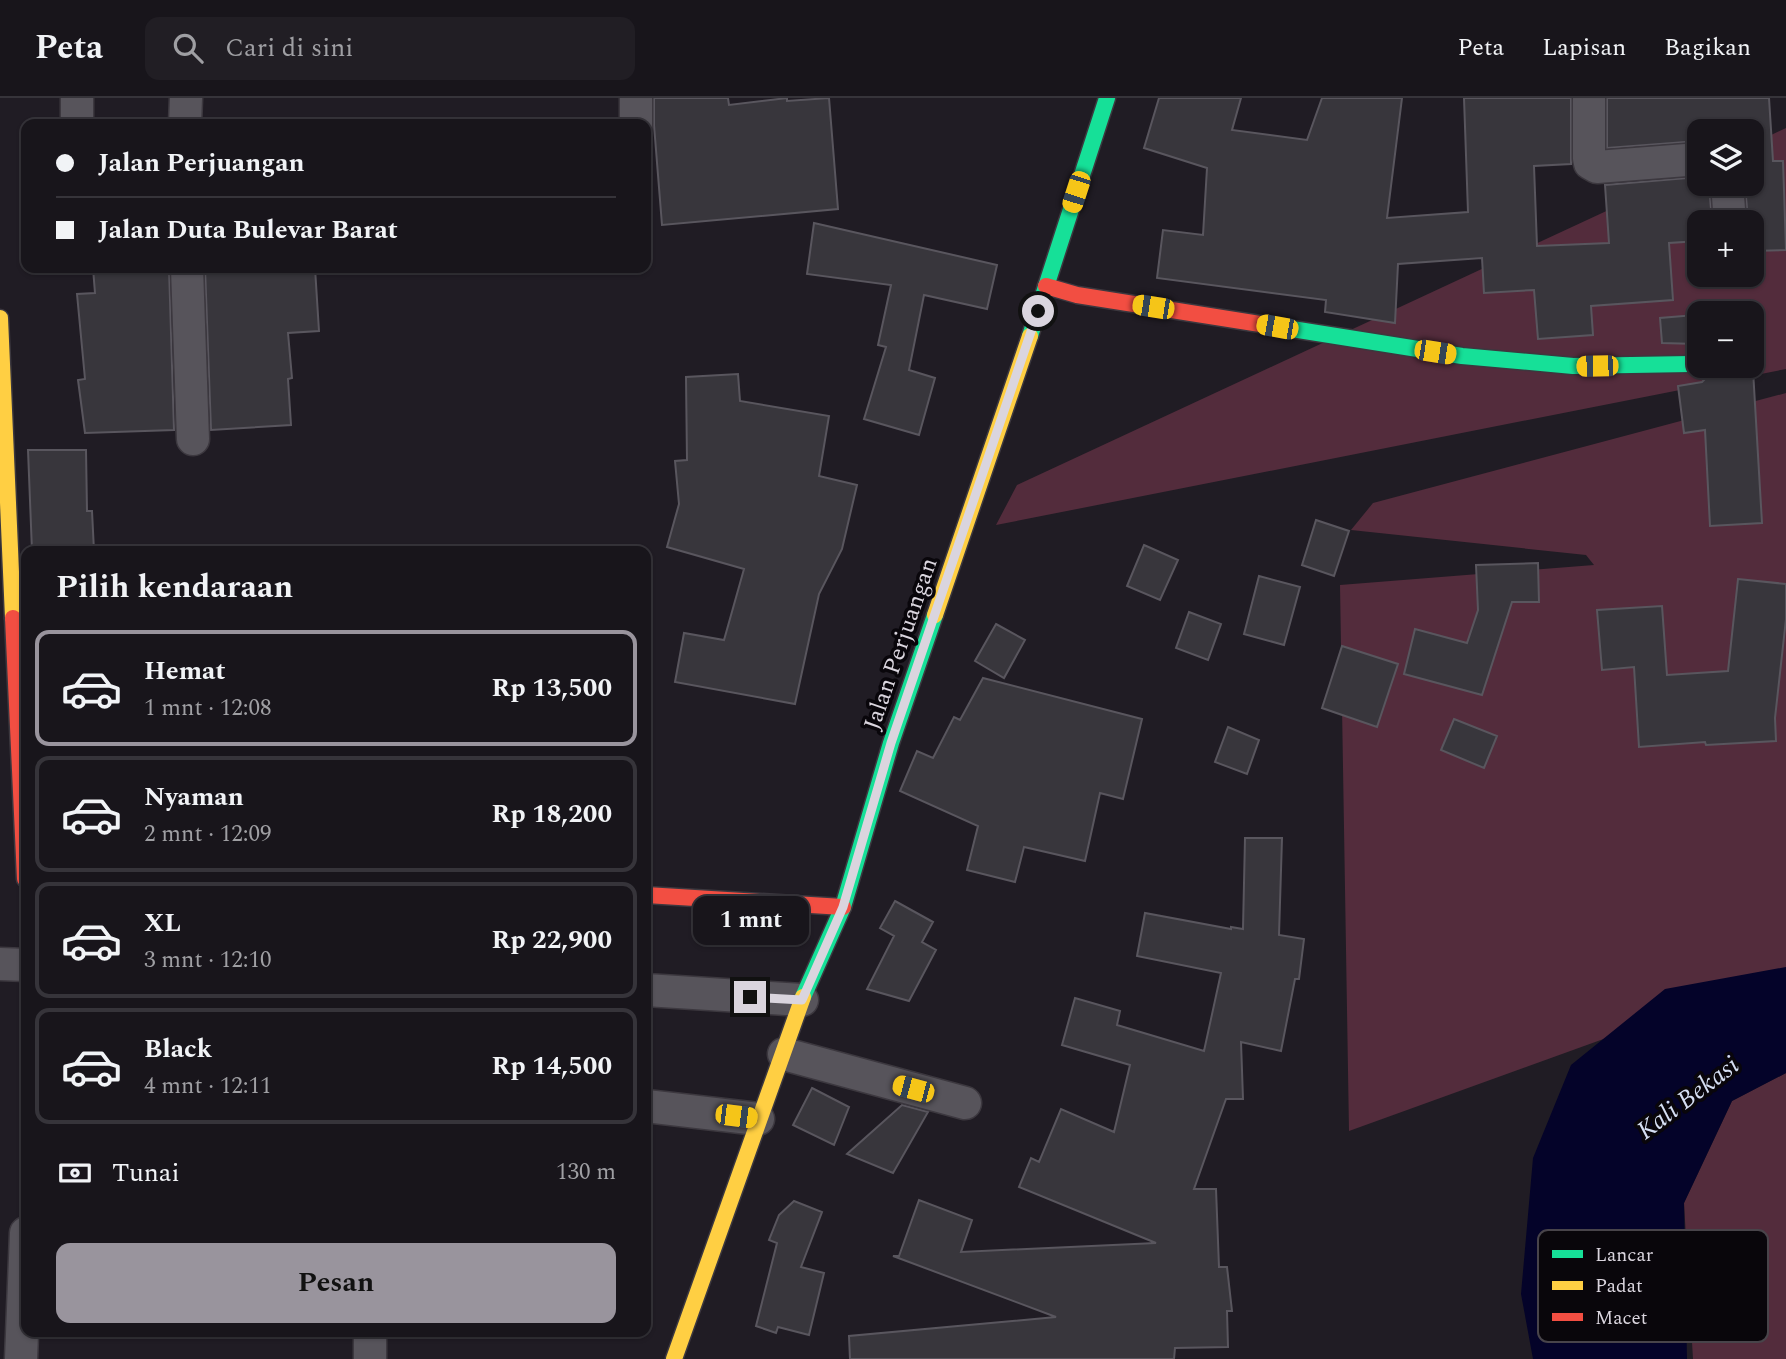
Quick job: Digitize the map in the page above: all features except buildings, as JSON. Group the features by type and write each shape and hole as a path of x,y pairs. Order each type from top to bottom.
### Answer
{"street":[{"path":"77,98 77,119"},
{"path":"186,98 186,119"},
{"path":"636,98 636,119"},
{"name":"Jalan Perjuangan","path":"674,1359 802,1000 843,907 891,743 1107,98"},
{"path":"1589,98 1589,158 1593,165 1597,167 1687,160"},
{"path":"187,273 193,439"},
{"path":"1046,286 1077,295 1462,356 1573,366 1687,364"},
{"path":"0,318 17,879"},
{"path":"651,895 843,907"},
{"path":"0,964 21,965"},
{"path":"651,990 802,1000"},
{"path":"784,1054 965,1103"},
{"path":"651,1107 758,1119"},
{"path":"21,1359 22,1337"},
{"path":"370,1337 370,1359"}],"shaded area":[{"path":"1786,128 1786,369 1764,373 1764,301 1687,301 1687,378 1740,378 996,525 1017,485 1687,174 1687,196 1764,196 1764,138"},
{"path":"1786,393 1786,973 1349,1131 1340,585 1594,565 1586,555 1351,530 1373,503"},
{"path":"1786,1073 1786,1359 1693,1359 1692,1342 1768,1342 1768,1230 1686,1230 1684,1203 1732,1101"}],"water":[{"name":"Kali Bekasi","path":"1786,967 1786,1073 1732,1101 1684,1203 1685,1230 1538,1230 1538,1342 1687,1342 1687,1359 1533,1359 1521,1294 1533,1158 1571,1065 1665,989"}],"traffic: fast":[{"path":"1030,336 1107,98"},
{"path":"1273,326 1462,356 1573,366 1687,364"},
{"path":"803,997 843,907 891,743 935,615"}],"traffic: slow":[{"path":"0,318 13,618"},
{"path":"935,615 1030,336"},
{"path":"674,1359 803,997"}],"traffic: jam":[{"path":"1046,286 1077,295 1273,326"},
{"path":"13,618 21,792"},
{"path":"651,895 843,907"}],"route":[{"path":"750,997 802,1000 843,907 891,743 1038,311"}]}
